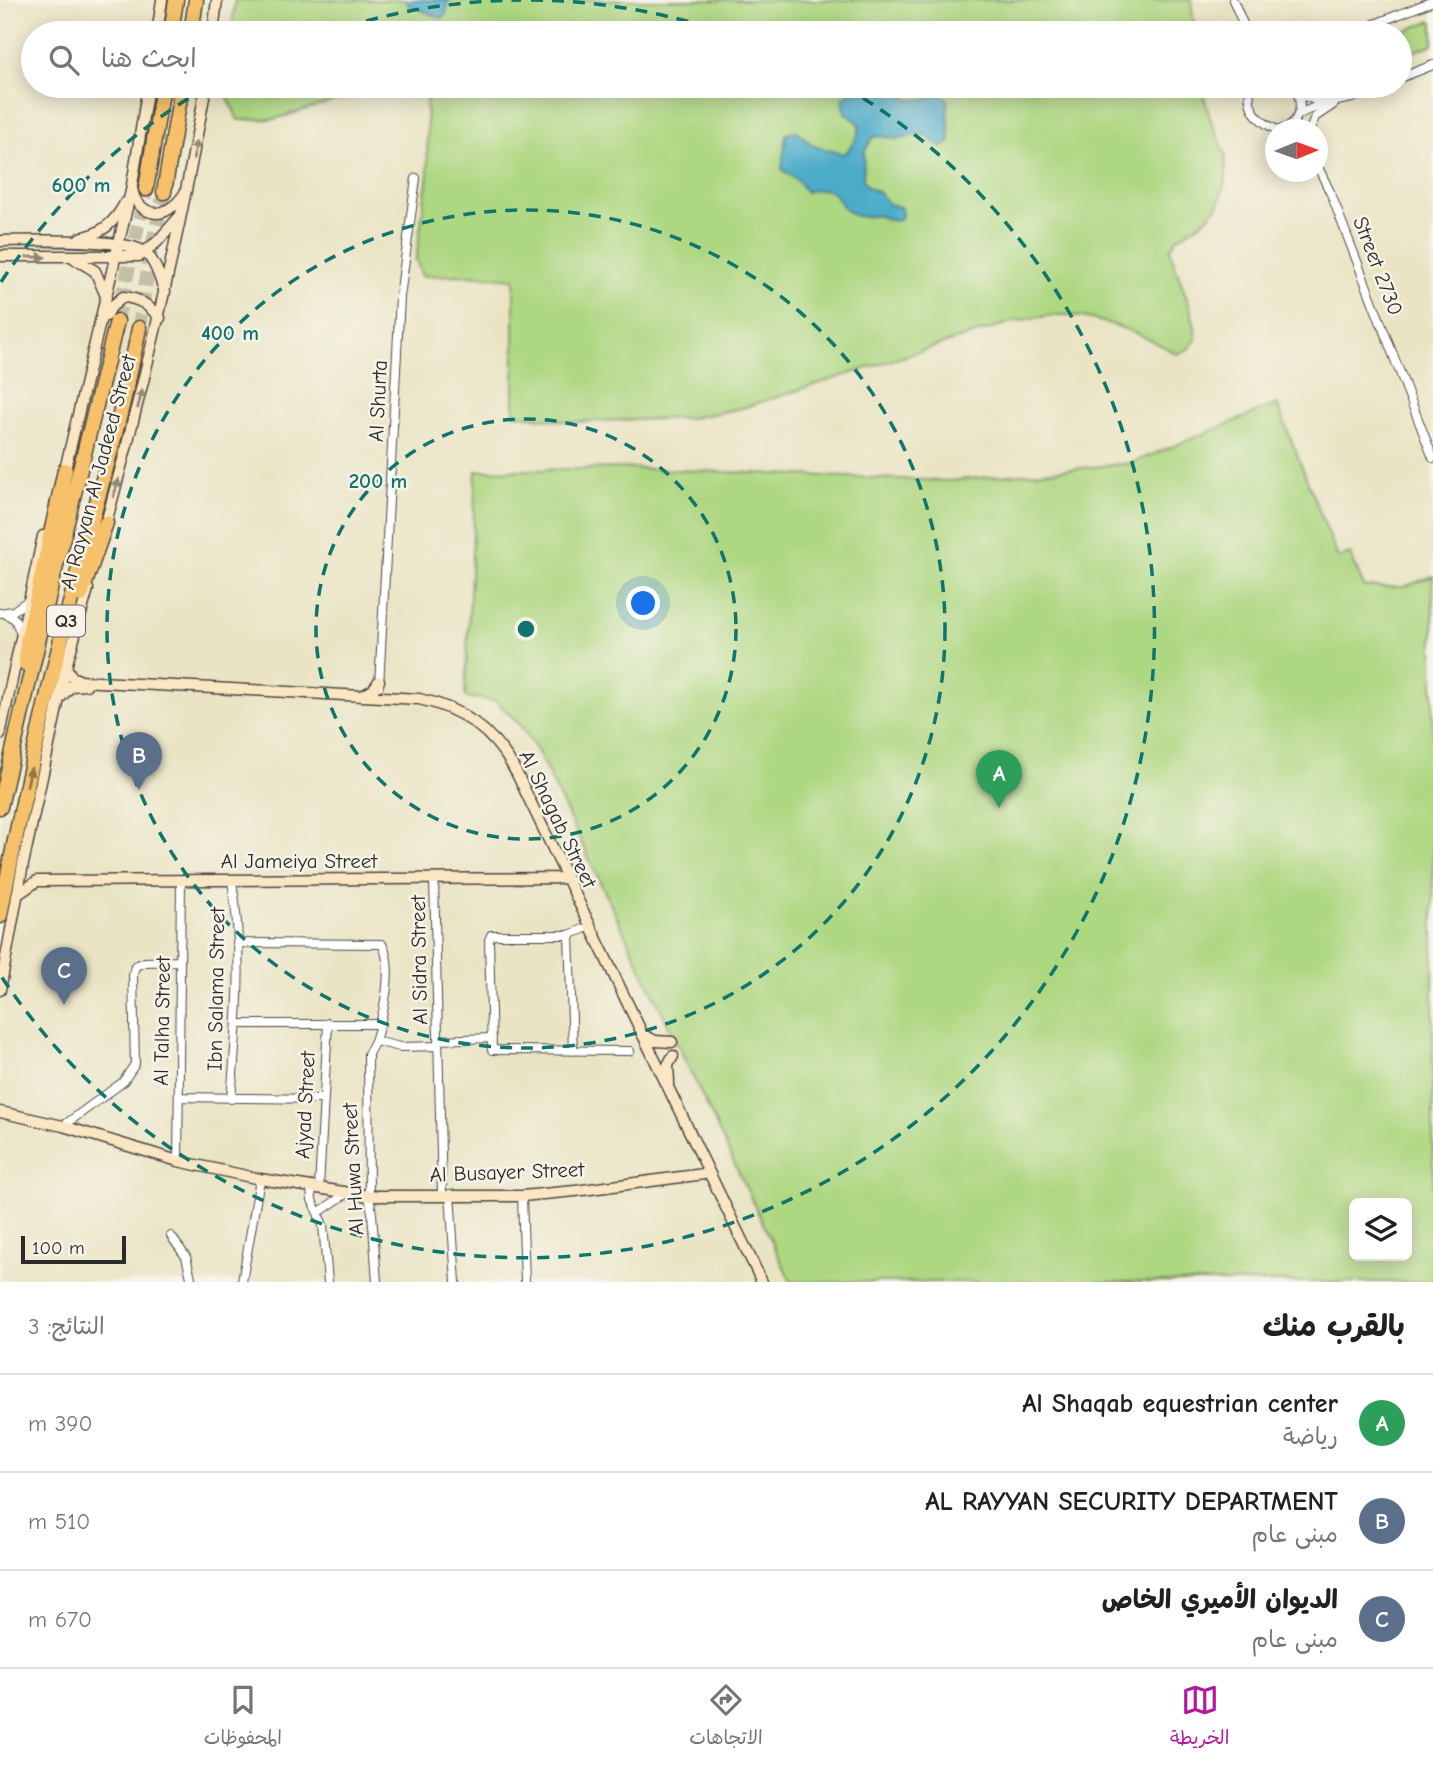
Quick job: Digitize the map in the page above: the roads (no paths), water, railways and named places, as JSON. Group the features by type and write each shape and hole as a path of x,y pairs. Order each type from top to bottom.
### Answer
{"highway":[{"path":"173,21 176,0"},
{"path":"193,21 196,0"},
{"name":"Al Rayyan Al Jadeed Street","path":"136,188 160,98"},
{"path":"164,192 181,98"},
{"name":"Al Rayyan Al Jadeed Street","path":"0,807 117,321"},
{"name":"Al Rayyan Al Jadeed Street","path":"0,916 41,726 55,700 139,328"},
{"path":"26,694 27,642 65,470"},
{"path":"41,726 55,700 106,523"}],"street":[{"path":"159,21 162,0"},
{"path":"214,21 217,0"},
{"path":"1233,0 1242,21"},
{"path":"1382,21 1433,1"},
{"path":"1412,73 1433,65"},
{"name":"Al Rayyan Al Jadeed Street","path":"0,735 49,514 65,470 115,258 136,188 147,98"},
{"name":"Al Rayyan Al Jadeed Street","path":"0,990 55,700 106,523 160,318 204,98"},
{"path":"1250,98 1256,115 1265,123"},
{"path":"1298,119 1301,106 1299,98"},
{"path":"1307,98 1326,104"},
{"path":"1327,98 1342,101"},
{"path":"1314,119 1350,98"},
{"path":"1296,119 1326,104 1342,101"},
{"name":"Al Shurta","path":"381,696 400,297 416,178"},
{"name":"Street 2730","path":"1325,182 1433,458"},
{"path":"136,188 136,201 141,207 156,213 171,208 186,192"},
{"path":"65,240 101,232 113,223 136,188"},
{"path":"0,256 139,256 182,214"},
{"path":"0,241 65,240 133,246 145,253 156,267 165,295"},
{"path":"73,257 95,271 106,298"},
{"path":"98,331 111,307 123,297 143,302 160,318"},
{"path":"2,613 20,607 29,600"},
{"path":"2,613 19,624 21,634"},
{"name":"Al Shagab Street","path":"66,667 69,674 78,680 167,687"},
{"path":"364,695 381,681 396,697"},
{"name":"Al Shagab Street","path":"55,700 67,688 80,684 304,694 418,703 443,710 466,721 487,738 504,760 547,842"},
{"name":"Al Shagab Street","path":"304,694 396,697 419,699 444,706 469,718 490,736 513,765 564,878 762,1282"},
{"path":"17,895 37,881 25,872 23,864"},
{"name":"Al Shagab Street","path":"564,878 756,1282"},
{"name":"Al Jameiya Street","path":"37,881 564,878"},
{"name":"Al Sidra Street","path":"434,879 438,1043 446,1194 456,1282"},
{"name":"Al Talha Street","path":"178,1161 181,881"},
{"name":"Ibn Salama Street","path":"230,1099 237,1024 237,943 232,881"},
{"path":"586,928 569,934 491,935 492,1050 630,1051"},
{"path":"569,934 573,1051"},
{"path":"237,943 382,944 387,965 387,986 381,1024 375,1041"},
{"path":"63,1126 123,1082 135,1064 135,967 145,962 180,961"},
{"name":"Ajyad Street","path":"315,1188 328,1023"},
{"path":"237,1024 381,1024"},
{"path":"642,1034 655,1041 672,1042"},
{"name":"Al Sidra Street","path":"375,1041 400,1047 492,1038"},
{"name":"Al Huwa Street","path":"375,1041 368,1054 369,1196 377,1282"},
{"path":"673,1056 668,1065 668,1075 686,1124"},
{"path":"179,1097 322,1099"},
{"name":"Al Busayer Street","path":"0,1112 63,1126 178,1161 260,1179 369,1196 522,1196 704,1174"},
{"path":"242,1282 260,1179"},
{"path":"315,1188 312,1200 325,1239 328,1282"},
{"path":"318,1213 347,1193"},
{"path":"522,1196 526,1282"},
{"path":"171,1236 186,1257 192,1282"}],"water":[{"path":"407,0 449,0 446,14 441,18 408,5"},
{"path":"843,99 947,99 950,142 942,147 923,134 896,139 880,136 873,137 864,152 863,179 866,186 881,194 888,204 900,207 901,218 895,221 879,216 857,216 843,207 833,192 806,192 797,180 782,169 786,134 797,131 813,146 844,154 846,152 855,140 859,124 845,113"}],"tunnel":[{"path":"117,321 146,189"},
{"path":"139,328 164,192"}],"place":[{"name":"AL RAYYAN SECURITY DEPARTMENT","path":"139,790"},
{"name":"Al Shaqab equestrian center","path":"999,808"},
{"name":"الديوان الأميري الخاص","path":"64,1005"}]}
